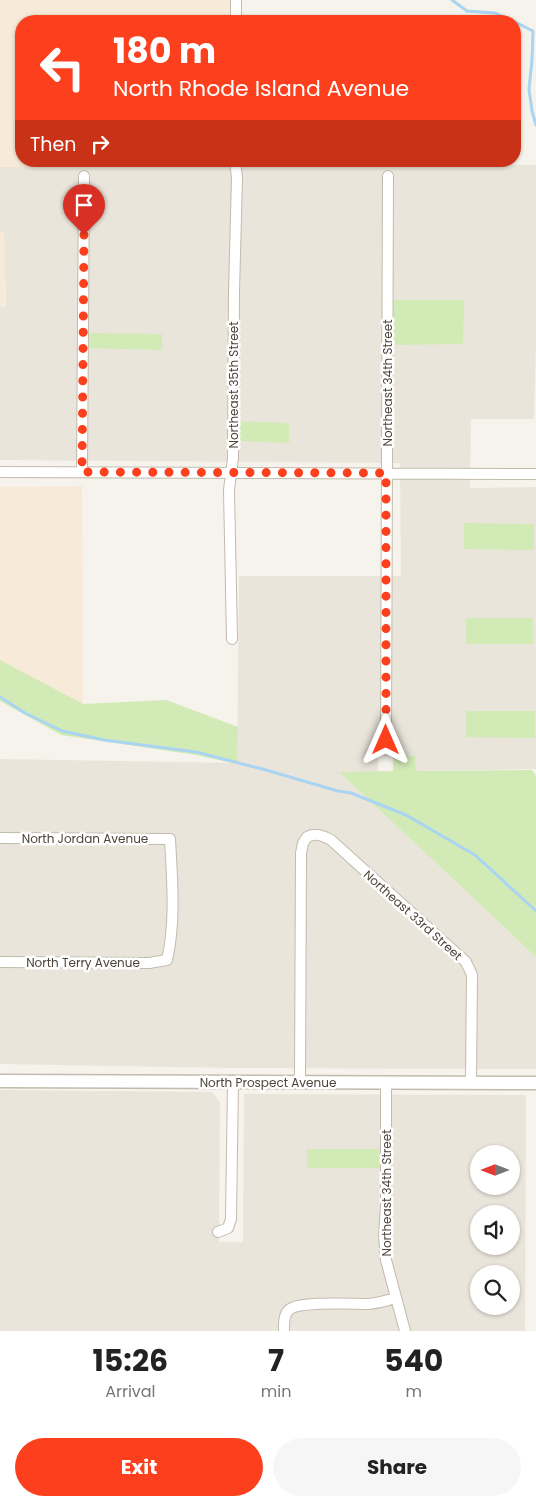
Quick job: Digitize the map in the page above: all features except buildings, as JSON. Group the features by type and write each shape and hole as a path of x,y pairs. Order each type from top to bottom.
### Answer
{"street":[{"path":"236,0 236,15"},
{"name":"Northeast 35th Street","path":"232,639 229,490 234,385 233,320 236,167"},
{"path":"82,472 84,176"},
{"name":"Northeast 34th Street","path":"386,740 388,176"},
{"path":"0,472 536,474"},
{"name":"Northeast 33rd Street","path":"300,1082 301,853 306,837 311,835 322,836 331,840 466,962 472,975 471,1083"},
{"name":"North Jordan Avenue","path":"0,838 170,839 171,940 167,960"},
{"name":"North Terry Avenue","path":"0,962 149,963 167,960"},
{"name":"North Prospect Avenue","path":"0,1081 536,1083"},
{"path":"218,1232 228,1228 231,1219 232,1082"},
{"name":"Northeast 34th Street","path":"386,1082 386,1206 384,1236 386,1260 405,1331"},
{"path":"284,1331 286,1315 289,1310 296,1307 308,1305 370,1304 395,1298"}],"shaded area":[{"path":"0,0 236,0 236,15 15,15 15,167 0,167"},
{"path":"521,165 536,165 534,419 471,419 470,488 536,487 536,769 416,771 415,756 378,756 378,772 340,773 536,957 536,1069 232,1068 0,1064 0,759 237,763 239,576 401,576 400,463 0,460 0,307 6,307 4,232 0,232 0,167 521,167"},
{"path":"0,232 4,232 6,307 0,307"},
{"path":"82,486 83,705 0,660 0,487"},
{"path":"0,1090 212,1092 220,1103 219,1242 243,1242 244,1094 526,1095 525,1331 0,1331"}],"green space":[{"path":"393,300 464,300 463,344 393,345"},
{"path":"89,333 162,334 162,350 88,348"},
{"path":"238,421 289,423 289,443 237,441"},
{"path":"464,523 534,524 534,550 464,549"},
{"path":"466,618 533,618 533,644 466,644"},
{"path":"0,660 83,704 166,700 238,727 237,764 196,755 61,735 0,701"},
{"path":"466,711 535,711 535,738 466,737"},
{"path":"393,756 415,756 416,771 532,770 536,776 536,957 339,772 393,771"},
{"path":"307,1149 382,1149 382,1168 307,1168"}],"waterway":[{"path":"452,0 467,11 500,15"},
{"path":"521,25 533,31 529,89 536,125"},
{"path":"0,697 25,713 62,731 104,740 196,752 351,793 406,815 475,855 536,911"}],"route":[{"path":"84,235 82,472 386,473 386,740"}]}
